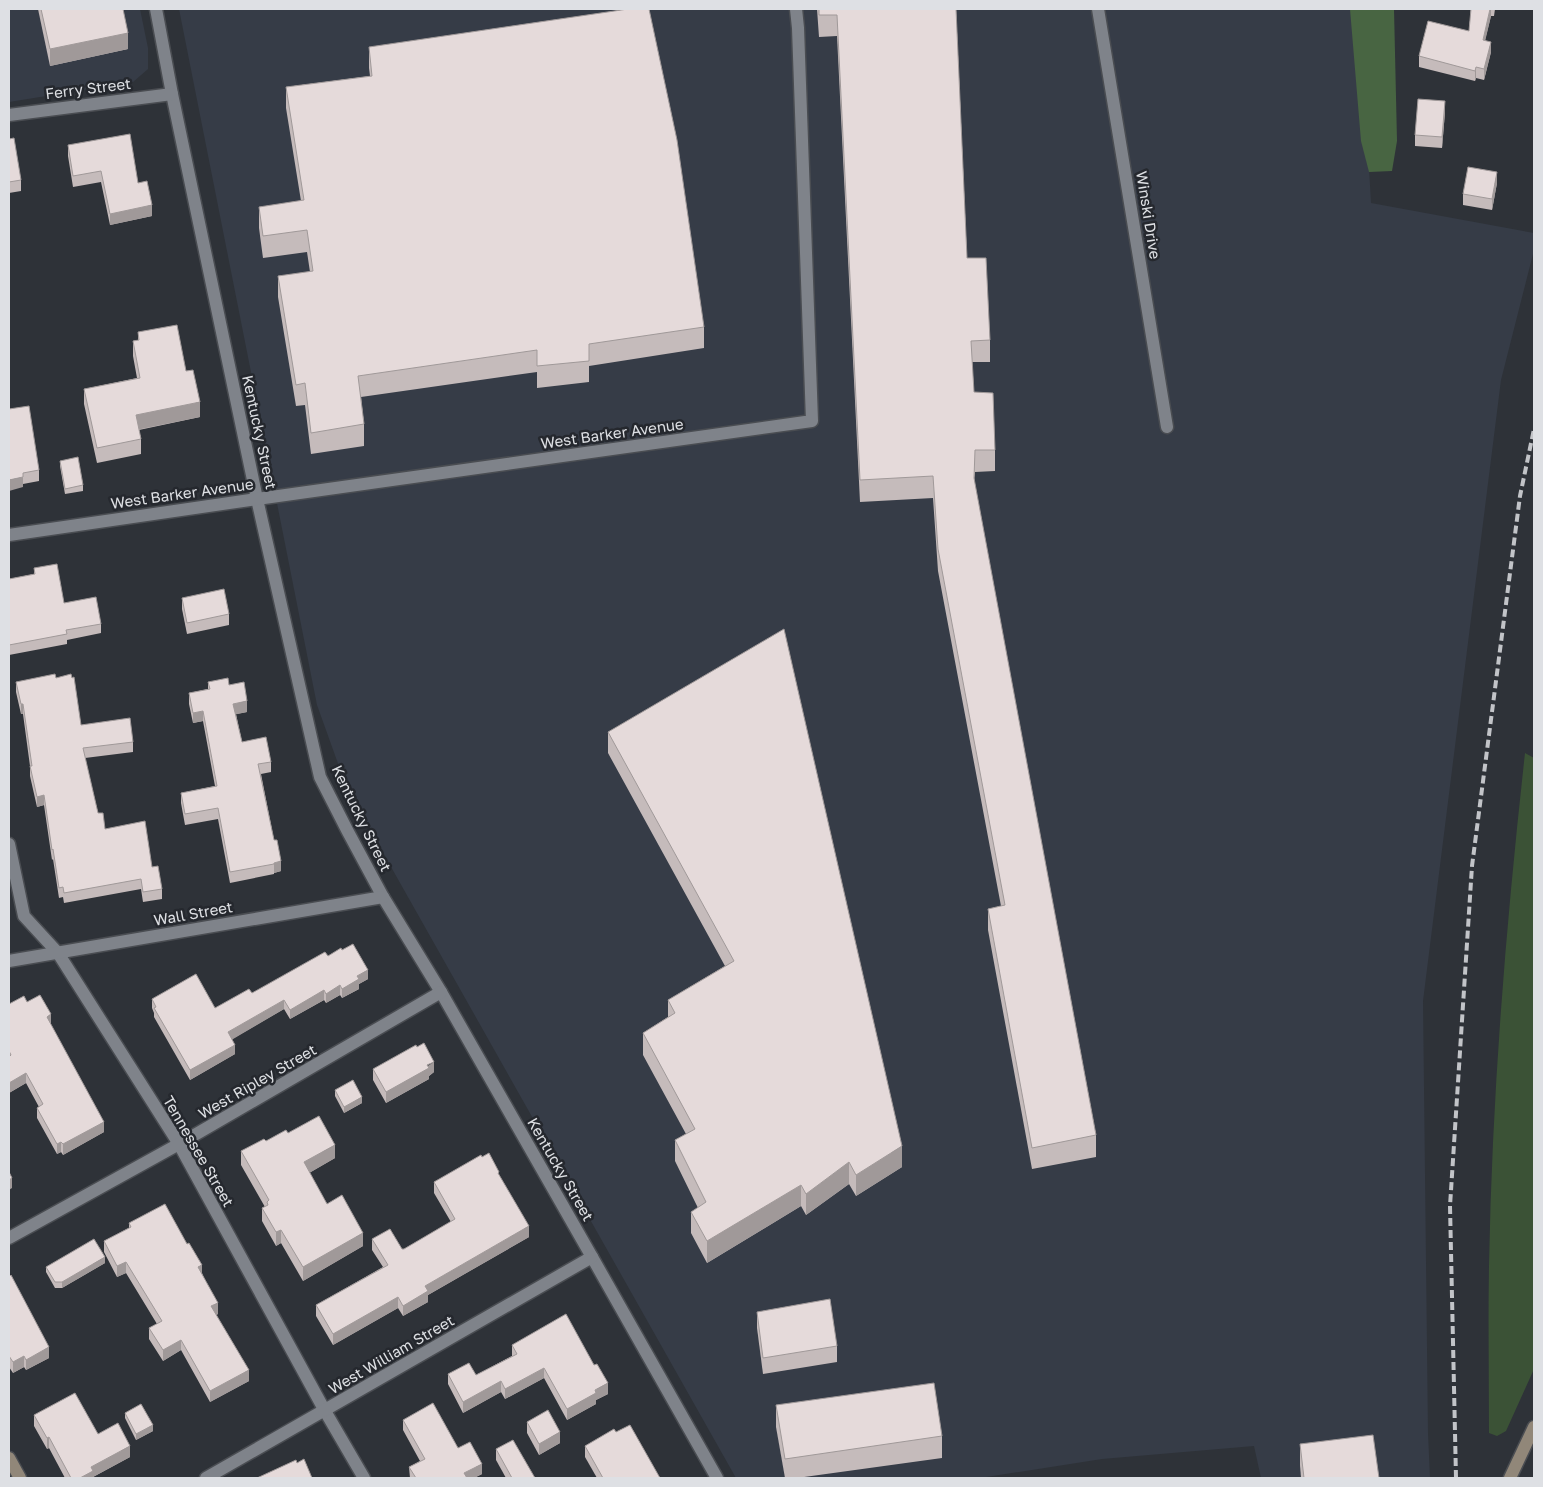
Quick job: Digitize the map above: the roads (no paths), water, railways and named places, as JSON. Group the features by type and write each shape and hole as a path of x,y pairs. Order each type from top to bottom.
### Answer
{"street":[{"name":"Kentucky Street","path":"156,9 257,499 320,777 383,898 441,992 717,1478"},
{"name":"West Barker Avenue","path":"9,535 812,421 796,9"},
{"name":"Winski Drive","path":"1098,9 1167,427"},
{"name":"Ferry Street","path":"9,115 172,94"},
{"name":"Tennessee Street","path":"9,844 24,916 58,953 179,1144 364,1478"},
{"name":"Wall Street","path":"9,961 383,898"},
{"name":"West Ripley Street","path":"9,1238 179,1144 441,992"},
{"name":"West William Street","path":"206,1478 592,1257"},
{"path":"1510,1478 1534,1427"},
{"path":"9,1458 20,1478"}],"railway":[{"path":"1456,1478 1450,1206 1472,866 1520,496 1534,429"}]}
